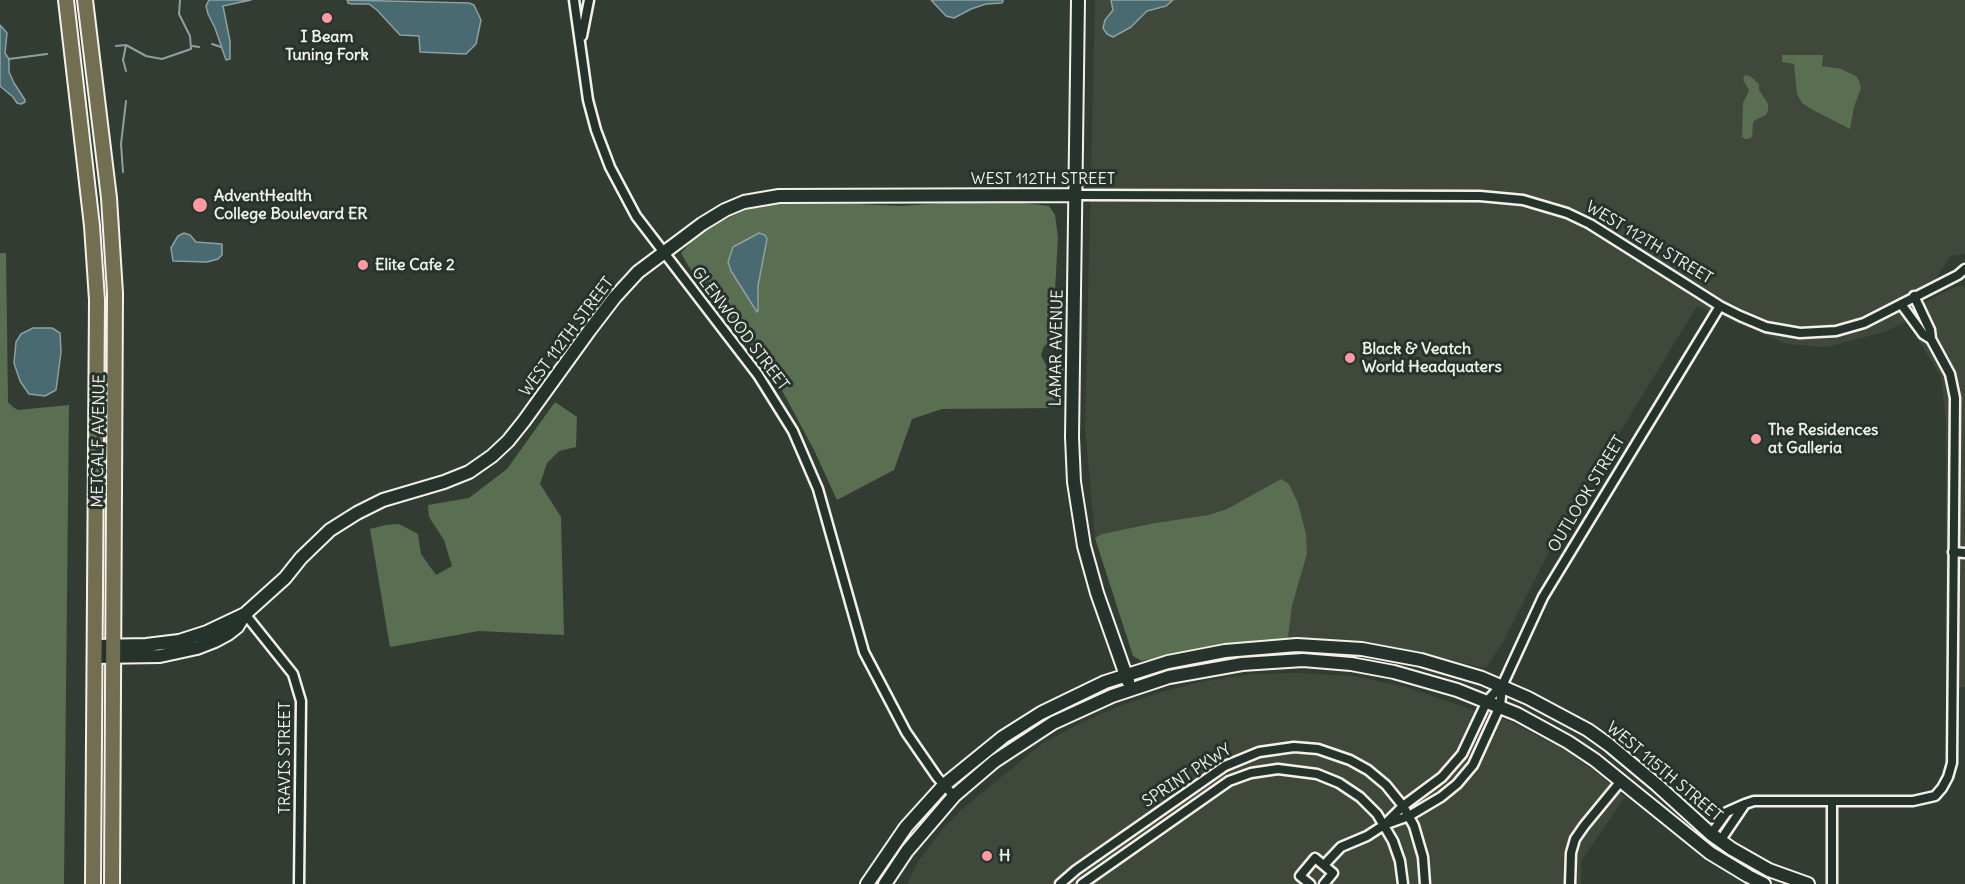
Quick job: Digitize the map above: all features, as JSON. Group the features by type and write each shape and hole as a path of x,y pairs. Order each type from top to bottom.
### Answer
{"main road":[{"name":"METCALF AVENUE","path":"66,0 92,226 96,288 93,884"},
{"name":"METCALF AVENUE","path":"85,0 109,198 115,293 112,884"}],"street":[{"name":"GLENWOOD STREET","path":"574,0 588,100 603,151 625,197 664,253 758,375 793,431 818,489 864,652 906,732 921,756 954,796"},
{"name":"GLENWOOD STREET","path":"581,42 589,0"},
{"name":"LAMAR AVENUE","path":"1078,0 1072,437 1075,493 1090,571 1130,689"},
{"name":"WEST 112TH STREET","path":"95,652 160,656 197,648 215,641 237,627 245,614 285,578 301,558 330,530 383,500 469,472 492,456 525,421 615,297 638,272 702,224 744,202 795,195 1480,196 1522,200 1567,213 1590,224 1720,306 1766,327 1800,333 1836,331 1855,326 1963,273"},
{"path":"1715,837 1738,816 1745,804 1754,801 1913,801 1935,796 1948,777 1952,763 1955,398 1950,374 1931,339 1930,330 1914,296"},
{"path":"1901,304 1923,334 1931,339"},
{"name":"OUTLOOK STREET","path":"1500,706 1502,686 1548,588 1720,306"},
{"path":"1953,539 1965,539"},
{"path":"1953,552 1965,553"},
{"name":"TRAVIS STREET","path":"245,614 292,674 301,701 299,884"},
{"name":"WEST 115TH STREET","path":"867,884 906,827 944,785 984,750 1024,723 1083,692 1126,675 1177,660 1225,651 1275,646 1324,646 1376,651 1422,660 1502,686 1563,716 1602,740 1715,837 1769,870 1808,884"},
{"name":"WEST 115TH STREET","path":"885,884 907,851 954,796 995,761 1034,735 1072,714 1130,689 1169,677 1223,666 1304,660 1351,664 1436,683 1500,706 1540,725 1622,781 1710,853 1764,884"},
{"path":"1324,865 1341,847 1367,836 1384,825 1403,806 1437,782 1457,760 1487,701 1502,686"},
{"path":"1384,825 1409,816 1441,797 1466,775 1479,754 1500,706"},
{"name":"SPRINT PKWY","path":"1060,884 1225,766 1259,752 1294,747 1318,749 1339,756 1359,764 1378,778 1409,816 1421,846 1425,884"},
{"name":"SPRINT PKWY","path":"1082,884 1218,788 1240,777 1264,770 1278,769 1304,771 1328,778 1360,797 1377,814 1384,825 1397,852 1403,884"},
{"path":"1570,884 1570,859 1575,839 1622,781"},
{"path":"1832,801 1832,884"},
{"path":"1310,884 1300,876 1314,858 1333,873 1324,884"}],"shaded area":[{"path":"1095,0 1965,0 1965,254 1951,256 1909,317 1927,301 1958,286 1965,286 1965,687 1946,687 1946,421 1941,377 1907,321 1885,332 1827,347 1787,344 1697,306 1558,534 1503,642 1486,668 1367,641 1288,638 1292,606 1307,554 1298,503 1289,484 1281,479 1227,509 1208,515 1102,534 1095,538 1085,428"},
{"path":"1298,673 1354,676 1409,688 1473,710 1496,715 1557,745 1597,773 1625,797 1581,861 1581,884 907,884 919,860 961,810 1043,743 1082,722 1161,692 1205,681 1252,674"}],"green space":[{"path":"1782,55 1823,55 1822,66 1841,69 1856,76 1861,88 1854,107 1850,129 1802,103 1797,94 1794,64 1782,62"},
{"path":"1745,75 1750,76 1759,84 1759,90 1768,104 1766,115 1755,120 1752,137 1748,139 1742,137 1743,103 1749,90 1743,80"},
{"path":"960,202 1015,202 1049,206 1055,215 1058,237 1052,343 1044,346 1041,355 1047,367 1064,364 1059,408 942,409 912,419 894,470 837,500 813,448 778,383 689,267 681,253 711,226 768,203 900,206"},
{"path":"0,253 6,253 8,402 18,410 69,405 64,884 0,884"},
{"path":"555,402 577,417 576,447 559,451 547,463 540,484 561,517 564,635 479,631 390,647 370,529 399,524 418,534 421,554 436,575 452,566 444,540 429,517 428,505 469,498 507,469"},
{"path":"1281,479 1289,484 1298,503 1306,534 1307,554 1292,606 1288,638 1192,650 1142,661 1133,656 1095,538 1102,534 1208,515 1227,509"}],"water":[{"path":"209,0 251,0 223,6 230,41 230,59 226,60 208,14 206,6"},
{"path":"347,0 469,3 474,5 481,20 476,44 466,54 420,52 419,36 400,35 369,4 352,4"},
{"path":"931,0 1003,1 971,9 954,18 946,16"},
{"path":"1111,0 1173,0 1166,6 1147,11 1131,27 1113,37 1103,28 1105,20 1113,10"},
{"path":"0,25 7,33 5,53 9,59 9,72 25,100 21,104 17,103 0,86"},
{"path":"184,233 190,235 196,242 222,244 222,255 218,259 207,262 173,261 171,248 178,236"},
{"path":"759,233 765,235 767,239 758,286 757,312 731,271 728,262 733,247"},
{"path":"33,328 52,328 60,333 61,352 56,390 45,396 29,394 20,381 14,363 16,342 21,334"}],"waterway":[{"path":"116,46 126,45 146,56 162,59 191,49 190,36 179,14 180,0"},
{"path":"212,44 221,47"},
{"path":"126,45 123,60 126,71"},
{"path":"192,46 199,47"},
{"path":"9,59 47,54"},
{"path":"123,172 121,144 126,101"}],"place":[{"name":"I Beam Tuning Fork","path":"327,18"},
{"name":"AdventHealth College Boulevard ER","path":"200,205"},
{"name":"Elite Cafe 2","path":"363,265"},
{"name":"Black & Veatch World Headquaters","path":"1350,358"},
{"name":"The Residences at Galleria","path":"1756,439"},
{"name":"H","path":"987,856"}]}
